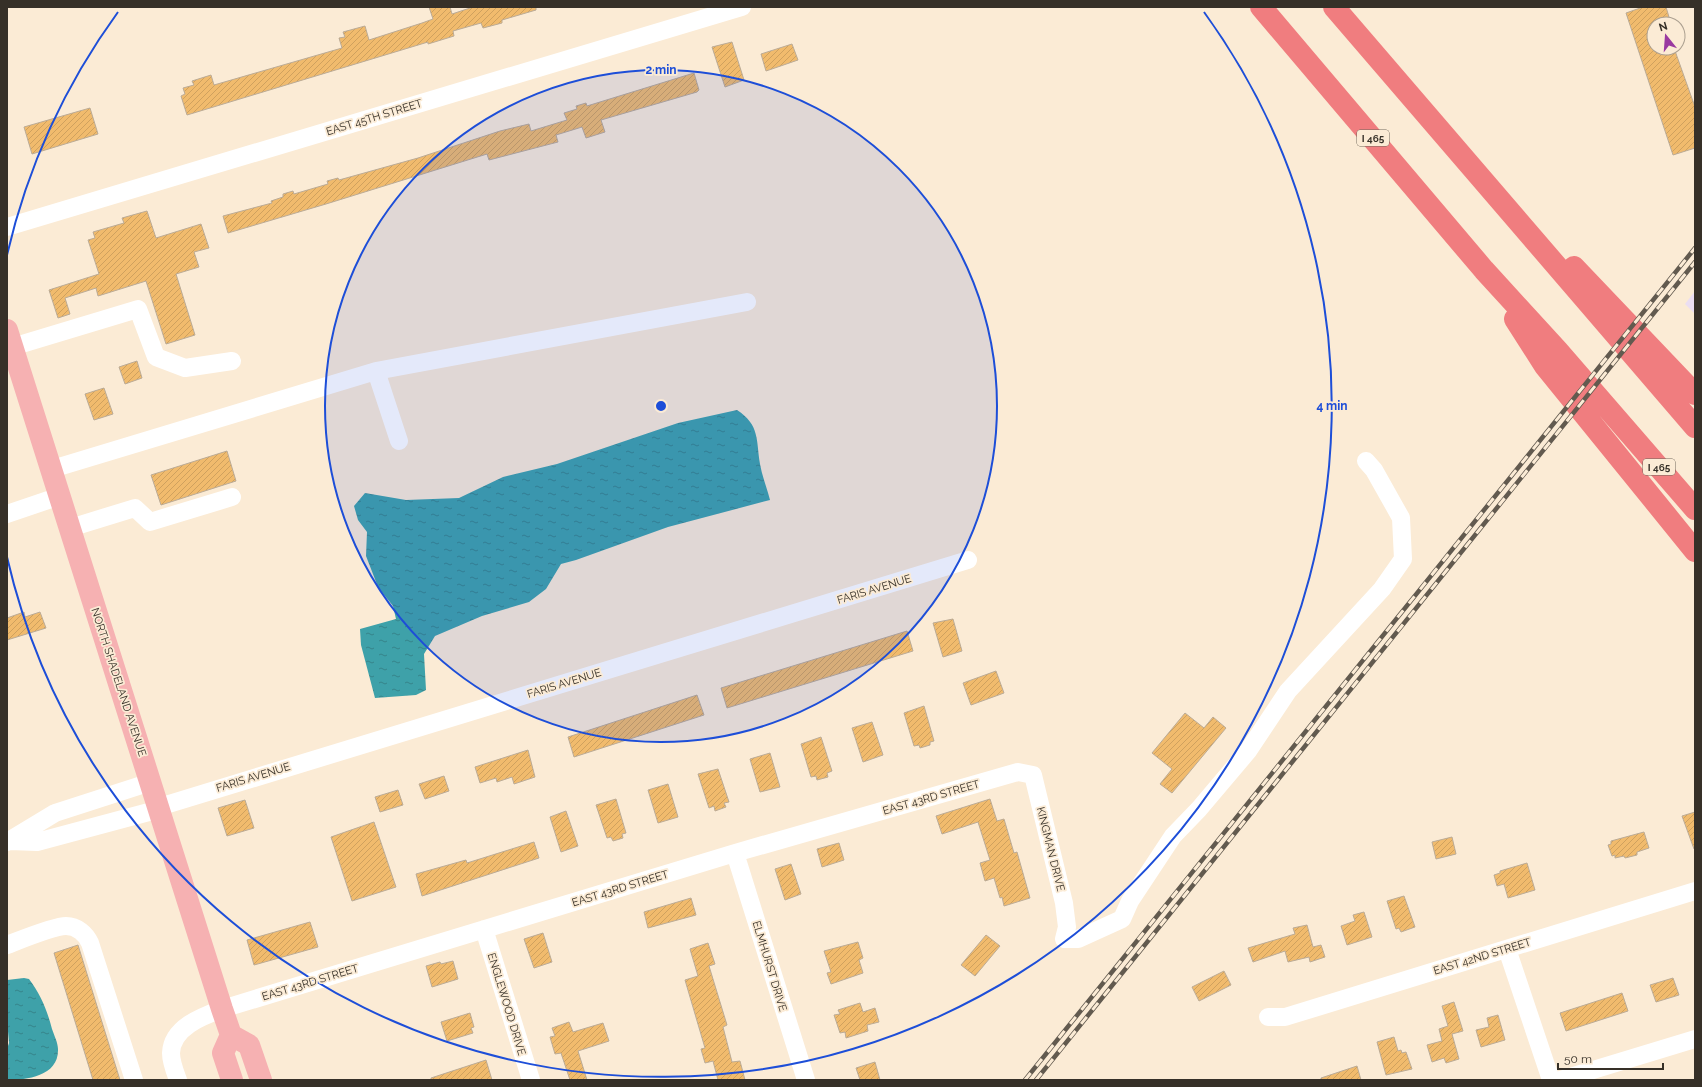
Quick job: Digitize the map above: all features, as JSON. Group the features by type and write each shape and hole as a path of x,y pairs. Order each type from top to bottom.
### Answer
{"highway":[{"name":"I 465","path":"1261,7 1484,270 1552,358 1623,425 1695,509"},
{"path":"1334,7 1454,146 1663,374 1695,427"},
{"path":"1552,358 1607,444 1695,552"},
{"path":"1663,374 1695,394"}],"main road":[{"name":"NORTH SHADELAND AVENUE","path":"10,338 231,1035"},
{"path":"232,1080 223,1053 231,1035 250,1045 261,1080"}],"street":[{"name":"EAST 45TH STREET","path":"7,227 742,7"},
{"path":"52,469 376,371 748,302"},
{"path":"10,338 138,310 156,357 185,368 232,361"},
{"path":"376,371 399,440"},
{"name":"KINGMAN DRIVE","path":"1018,772 1033,775 1064,903 1067,927 1064,939 1078,939 1100,931 1122,919 1130,901 1172,836 1199,809 1248,751 1288,692 1382,589 1403,559 1401,518 1374,470 1366,461"},
{"path":"7,514 60,496"},
{"path":"70,528 135,508 150,522 232,497"},
{"name":"FARIS AVENUE","path":"8,841 37,842 160,808 968,560"},
{"name":"EAST 43RD STREET","path":"222,1009 735,853 1018,772"},
{"name":"FARIS AVENUE","path":"8,841 55,813 151,782"},
{"name":"ELMHURST DRIVE","path":"735,853 806,1080"},
{"name":"EAST 42ND STREET","path":"1268,1017 1286,1017 1695,891"},
{"path":"7,945 66,926 78,929 83,933 90,943 134,1080"},
{"name":"ENGLEWOOD DRIVE","path":"484,929 531,1080"},
{"path":"1507,949 1551,1080"},
{"path":"178,1080 171,1052 180,1033 188,1024 222,1009"},
{"path":"1560,1080 1695,1039"}],"shaded area":[{"path":"1695,291 1695,314 1685,304"}],"water":[{"path":"737,410 750,421 756,434 761,468 770,500 668,527 561,564 546,589 529,602 482,616 435,636 424,654 426,690 416,695 375,698 361,645 360,629 396,619 393,606 378,587 366,556 367,532 358,520 354,506 365,493 406,500 459,498 503,477 557,464 678,423"},
{"path":"24,978 29,979 46,1009 57,1044 57,1058 48,1071 40,1075 24,1079 7,1080 7,1049 9,1043 7,1020 7,980"}],"building":[{"path":"429,7 450,7 452,14 473,7 536,7 536,10 502,20 502,23 483,28 481,23 453,31 454,36 428,44 428,42 187,115 181,96 185,94 183,88 194,85 192,81 211,75 214,85 342,48 339,38 345,37 343,32 365,26 369,40 433,19"},
{"path":"1643,7 1666,7 1669,16 1646,16 1646,56 1677,56 1695,107 1695,148 1673,155 1626,13"},
{"path":"732,42 744,80 725,87 712,47"},
{"path":"792,44 798,60 766,71 761,54"},
{"path":"694,73 699,90 697,92 601,120 605,132 586,138 582,127 556,135 558,142 489,160 487,154 228,233 223,216 272,203 271,201 283,197 283,194 293,191 294,194 328,184 327,181 338,178 339,180 418,158 500,131 529,124 531,131 567,120 564,113 577,109 576,106 586,103 587,106"},
{"path":"90,108 98,134 32,154 24,127"},
{"path":"147,211 156,238 201,224 209,248 194,252 199,267 176,274 195,335 166,344 146,281 98,296 96,288 65,298 70,314 58,318 49,290 99,274 88,240 95,238 93,232 124,223 122,218"},
{"path":"137,361 142,378 125,384 119,367"},
{"path":"104,388 113,414 94,420 85,394"},
{"path":"227,451 236,481 161,505 151,475"},
{"path":"24,612 25,617 40,612 46,628 7,640 7,618"},
{"path":"953,619 962,651 943,657 933,623"},
{"path":"907,631 913,651 727,708 721,688"},
{"path":"996,671 1004,693 971,705 963,683"},
{"path":"697,695 704,715 574,757 568,737"},
{"path":"924,706 934,741 930,742 930,745 920,748 919,745 914,746 904,713"},
{"path":"1185,713 1204,728 1213,717 1226,728 1172,793 1160,784 1172,769 1152,753"},
{"path":"872,722 883,755 863,762 852,728"},
{"path":"821,737 832,771 827,773 828,777 817,780 816,776 811,777 801,744"},
{"path":"528,750 535,777 514,784 512,777 497,782 496,778 480,783 475,767"},
{"path":"770,753 780,787 760,792 750,759"},
{"path":"718,769 729,802 724,803 726,807 715,811 714,806 709,808 698,774"},
{"path":"444,776 449,791 425,799 419,784"},
{"path":"668,784 678,817 658,823 648,790"},
{"path":"398,790 403,805 380,812 375,797"},
{"path":"616,799 626,833 622,834 623,838 613,841 611,837 607,838 596,805"},
{"path":"990,799 997,821 1004,819 1014,853 1017,852 1030,898 1004,906 994,878 985,881 980,863 990,860 978,822 942,834 936,816"},
{"path":"245,800 254,828 227,836 218,808"},
{"path":"566,811 578,846 561,852 550,817"},
{"path":"1695,812 1695,848 1694,849 1682,816"},
{"path":"374,822 396,887 352,901 331,837"},
{"path":"1644,832 1649,848 1637,852 1637,855 1625,858 1624,856 1615,858 1615,855 1612,856 1608,845 1611,844 1611,841"},
{"path":"1452,837 1456,854 1436,859 1432,842"},
{"path":"534,842 539,858 422,896 416,874 466,860 467,863"},
{"path":"839,843 844,860 822,867 817,849"},
{"path":"1527,863 1535,890 1508,898 1504,884 1497,886 1494,875 1500,873 1500,871"},
{"path":"791,864 801,894 785,900 775,869"},
{"path":"1404,896 1415,927 1401,932 1399,928 1396,929 1387,901"},
{"path":"691,898 696,915 648,928 644,912"},
{"path":"1364,912 1372,937 1347,945 1341,926 1355,921 1353,915"},
{"path":"310,922 318,947 254,965 247,940"},
{"path":"1307,925 1313,947 1321,945 1325,957 1310,962 1309,957 1288,962 1285,951 1253,962 1248,948 1295,934 1293,928"},
{"path":"543,933 552,962 534,968 524,939"},
{"path":"986,935 1000,946 975,976 961,965"},
{"path":"858,942 863,958 859,960 863,973 831,984 827,973 831,972 824,951"},
{"path":"708,943 715,964 709,966 727,1025 723,1027 732,1062 740,1061 745,1080 718,1080 713,1061 705,1063 701,1049 705,1048 685,980 698,976 690,949"},
{"path":"78,945 120,1080 93,1080 54,953"},
{"path":"453,961 458,979 432,987 426,966 440,962 441,964"},
{"path":"1224,971 1231,985 1199,1001 1192,987"},
{"path":"1673,978 1679,995 1656,1002 1650,985"},
{"path":"1622,993 1628,1011 1566,1031 1560,1013"},
{"path":"1454,1002 1463,1031 1452,1034 1459,1059 1446,1063 1444,1058 1432,1062 1427,1045 1442,1041 1439,1029 1448,1026 1442,1006"},
{"path":"860,1003 863,1012 875,1008 879,1022 867,1025 868,1031 846,1038 845,1032 840,1033 834,1015 840,1014 838,1010"},
{"path":"470,1013 474,1027 471,1028 473,1033 447,1041 441,1022"},
{"path":"1498,1015 1505,1040 1481,1047 1476,1030 1489,1027 1487,1018"},
{"path":"569,1022 573,1032 603,1023 609,1041 578,1051 587,1080 570,1080 561,1053 555,1054 550,1037 555,1036 552,1028"},
{"path":"1394,1037 1398,1051 1401,1050 1402,1053 1406,1052 1412,1069 1386,1075 1377,1042"},
{"path":"486,1060 492,1080 431,1080 431,1078"},
{"path":"875,1062 880,1080 860,1080 856,1068"},
{"path":"1357,1066 1361,1080 1321,1080 1321,1078"}],"railway":[{"path":"1025,1080 1695,248"},
{"path":"1036,1080 1695,262"}]}
